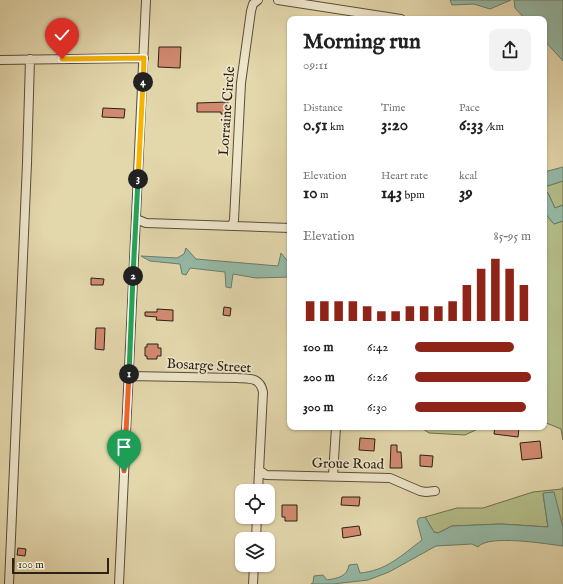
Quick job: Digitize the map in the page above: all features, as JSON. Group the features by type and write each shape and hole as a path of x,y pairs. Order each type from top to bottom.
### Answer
{"street":[{"path":"119,584 146,0"},
{"name":"Lorraine Circle","path":"232,226 234,220 241,83 251,10 253,4 258,0"},
{"path":"278,0 382,16"},
{"path":"0,60 144,58"},
{"path":"9,584 27,170 30,59"},
{"path":"136,219 146,223 287,228"},
{"name":"Bosarge Street","path":"129,376 252,379 259,382 262,386 263,392 259,470"},
{"path":"333,476 336,430"},
{"path":"258,484 259,470"},
{"name":"Groue Road","path":"259,470 266,475 390,478 426,492 435,491"},
{"path":"253,584 254,572"}],"shaded area":[{"path":"450,0 511,0 490,9 474,4 452,5"},
{"path":"514,0 563,0 563,61 547,43 547,16 522,16 515,8"},
{"path":"563,167 563,181 547,186 547,171"},
{"path":"563,181 563,205 555,208 547,192 547,186"},
{"path":"547,192 555,208 563,205 563,221 554,224 547,216"},
{"path":"547,216 554,224 563,221 563,440 561,429 547,423"},
{"path":"186,248 196,259 278,266 281,253 287,260 287,277 256,278 233,274 231,288 226,287 225,272 190,268 186,275 182,274 180,264 150,261 141,256 177,258 184,254"},
{"path":"424,430 476,430 465,435 429,433"},
{"path":"563,487 563,527 553,492 543,494 548,527 501,524 452,526 438,533 434,532 425,517 457,508 483,508 533,492 562,489"},
{"path":"554,492 563,527 563,546 505,540 484,543 478,547 472,544 436,546 389,572 368,580 333,584 311,584 313,583 314,576 323,575 327,580 341,576 346,572 349,565 357,564 360,573 369,572 386,566 422,540 417,521 419,518 425,517 434,532 438,533 452,526 501,524 548,527 543,493"}],"building":[{"path":"159,47 181,47 180,68 158,67"},
{"path":"228,102 227,114 221,114 221,112 197,112 197,103"},
{"path":"103,108 125,109 124,118 102,117"},
{"path":"91,278 104,279 103,285 91,285"},
{"path":"224,307 231,308 230,316 223,315"},
{"path":"157,309 173,310 173,321 156,320 157,317 145,316 145,312 157,312"},
{"path":"96,328 105,328 104,350 95,349"},
{"path":"147,344 158,344 158,348 161,348 161,356 157,356 157,359 147,359 147,356 145,356 145,347 147,347"},
{"path":"495,430 519,430 518,437 494,434"},
{"path":"360,438 375,439 374,451 359,450"},
{"path":"540,441 542,458 522,460 520,443"},
{"path":"391,445 397,445 397,452 401,452 402,468 390,468"},
{"path":"420,455 433,456 432,467 420,466"},
{"path":"342,497 360,497 359,506 341,505"},
{"path":"282,505 297,505 297,521 285,521 285,517 282,517"},
{"path":"359,526 361,535 343,538 342,528"},
{"path":"18,548 26,549 25,556 17,555"}],"route":[{"path":"62,59 144,58 124,471"}]}
